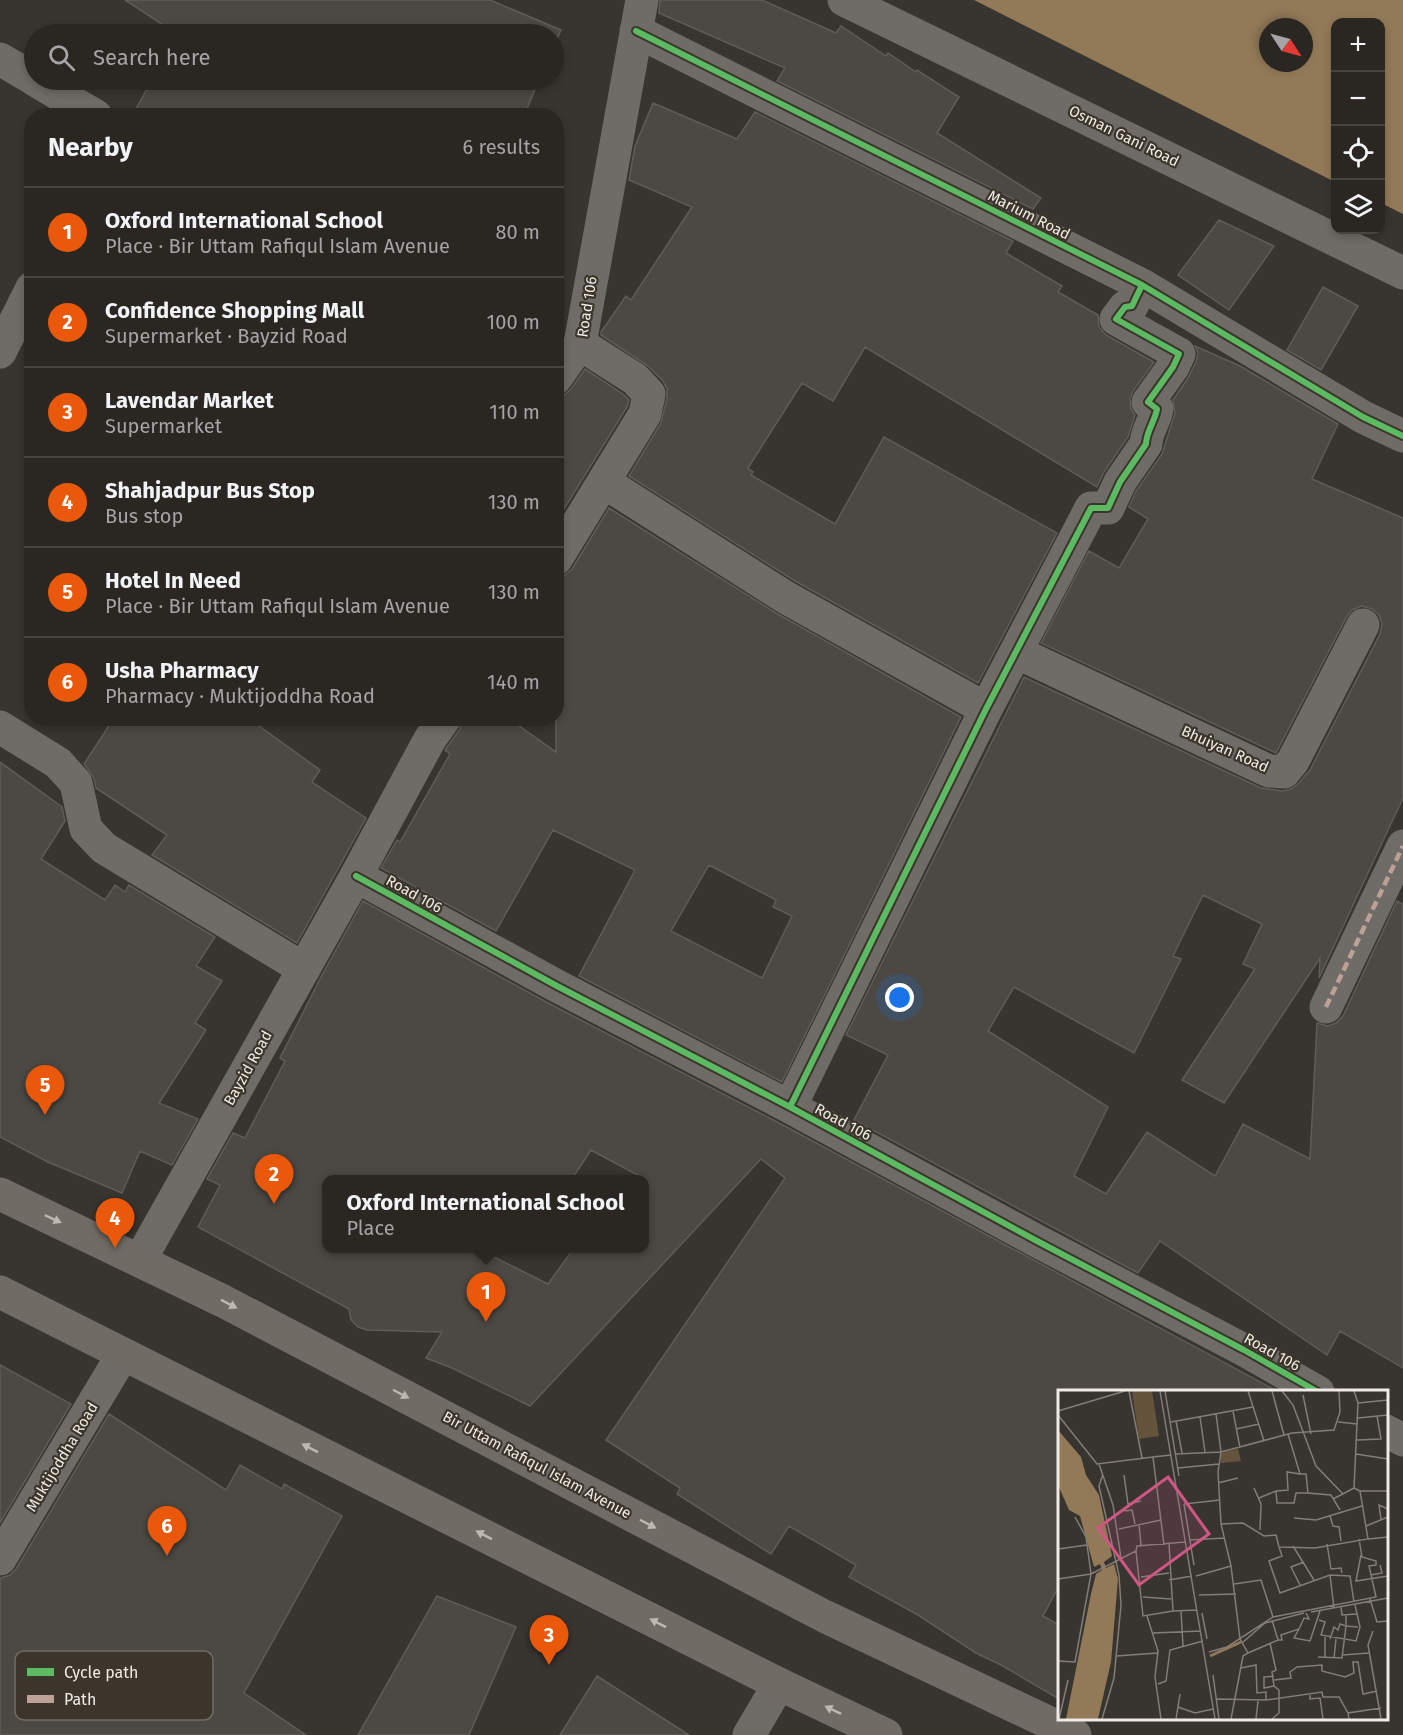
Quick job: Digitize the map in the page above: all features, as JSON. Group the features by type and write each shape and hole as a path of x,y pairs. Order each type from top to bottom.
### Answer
{"main road":[{"name":"Bir Uttam Rafiqul Islam Avenue","path":"0,1194 223,1301 824,1616 1075,1735"},
{"path":"0,1292 779,1684 886,1735"}],"street":[{"name":"Osman Gani Road","path":"844,0 1403,273"},
{"name":"Marium Road","path":"639,16 1142,285 1363,417 1403,436"},
{"name":"Road 106","path":"564,546 645,414 649,394 635,379 580,344 639,16"},
{"path":"0,59 24,73"},
{"path":"53,90 83,108"},
{"path":"790,1107 986,709 1091,508 1108,508 1120,482 1146,444 1157,409 1148,402 1173,367 1179,354 1116,319 1125,307 1132,306 1142,285"},
{"path":"0,352 24,304"},
{"path":"564,367 580,344"},
{"path":"604,482 785,597 986,709"},
{"name":"Bhuiyan Road","path":"1016,652 1269,771 1284,772 1293,761 1363,625"},
{"path":"356,876 430,739 439,726"},
{"path":"0,727 58,763 76,783 86,829 104,848 303,969"},
{"path":"1326,1007 1403,846"},
{"name":"Road 106","path":"356,876 557,986 790,1107 1314,1390"},
{"name":"Bayzid Road","path":"140,1260 356,876"},
{"name":"Muktijoddha Road","path":"0,1559 123,1354"},
{"path":"1388,1432 1403,1440"},
{"path":"749,1735 779,1684"}],"shaded area":[{"path":"974,0 1403,0 1403,214 1385,205 1385,18 1331,18 1331,180"}],"building":[{"path":"125,0 490,0 547,24 162,24"},
{"path":"660,0 762,0 836,33 841,26 886,56 888,53 959,97 937,133 1041,198 1033,209 777,81 785,68 659,13"},
{"path":"146,90 535,90 527,108 136,108"},
{"path":"653,103 737,139 755,112 1013,241 1006,253 1062,286 1058,292 1098,315 1099,327 1106,335 1154,362 1133,391 1130,399 1131,409 1135,415 1128,437 1104,472 1097,487 865,347 833,401 802,383 748,468 753,472 751,475 835,524 884,437 1057,533 978,683 795,581 629,476 661,423 667,389 663,381 648,366 601,335 601,332 626,296 631,300 692,207 629,180 635,146"},
{"path":"1219,220 1274,246 1229,310 1178,275"},
{"path":"1323,287 1358,306 1321,370 1287,350"},
{"path":"1195,346 1240,366 1338,424 1312,479 1403,518 1403,798 1319,978 1320,958 1224,1103 1182,1080 1255,969 1243,964 1262,924 1203,895 1173,956 1181,959 1134,1053 1014,987 988,1031 1108,1107 1074,1176 1106,1194 1147,1132 1215,1176 1243,1124 1310,1159 1317,1023 1328,1026 1336,1023 1343,1016 1397,901 1403,904 1403,1368 1340,1331 1327,1355 1160,1241 1138,1273 854,1120 888,1055 846,1035 1024,677 1261,788 1283,791 1298,784 1310,770 1380,634 1382,624 1379,615 1372,609 1362,606 1352,610 1276,753 1041,643 1089,551 1119,568 1148,519 1129,507 1136,491 1162,454 1175,413 1173,400 1196,362 1198,353"},
{"path":"585,369 629,400 627,407 564,509 564,395"},
{"path":"609,508 776,613 961,717 782,1082 579,976 635,870 553,830 496,931 381,868 397,840 400,842 450,754 445,750 461,726 519,726 556,752 556,726 564,726 565,575 572,569","holes":["709,865 776,900 773,907 792,916 762,978 671,931"]},
{"path":"109,726 259,726 320,770 312,782 366,818 297,943 152,855 167,835 96,788 94,778 84,764"},
{"path":"0,762 62,807 65,821 41,859 105,900 115,885 125,892 129,885 215,937 196,966 222,981 195,1023 206,1030 159,1103 198,1119 172,1165 140,1151 122,1193 48,1162 0,1137"},
{"path":"363,901 548,1003 781,1124 1275,1390 1058,1390 1058,1588 1043,1616 1058,1624 1058,1698 976,1653 918,1615 849,1577 856,1565 789,1526 771,1554 677,1494 680,1488 606,1440 785,1178 761,1159 530,1406 452,1368 426,1358 442,1332 367,1330 358,1327 351,1320 349,1309 198,1227 220,1185 207,1179 233,1133 245,1138 285,1061 280,1058"},
{"path":"0,1365 71,1404 0,1523"},
{"path":"109,1414 226,1490 240,1465 282,1489 284,1484 342,1516 244,1693 306,1735 0,1735 0,1578 10,1575 16,1569"},
{"path":"437,1596 516,1627 469,1735 358,1735"},
{"path":"597,1676 689,1735 560,1735"}],"marked path":[{"path":"1326,1007 1403,846"}],"cycle path":[{"path":"636,31 1142,285 1363,417 1403,436"},
{"path":"790,1107 986,709 1091,508 1108,508 1120,482 1146,444 1157,409 1148,402 1173,367 1179,354 1116,319 1125,307 1132,306 1142,285"},
{"path":"356,876 557,986 790,1107 1314,1390"}],"place":[{"name":"Hotel In Need","path":"45,1115"},
{"name":"Confidence Shopping Mall","path":"274,1204"},
{"name":"Shahjadpur Bus Stop","path":"115,1248"},
{"name":"Oxford International School","path":"486,1322"},
{"name":"Usha Pharmacy","path":"167,1556"},
{"name":"Lavendar Market","path":"549,1665"}]}
